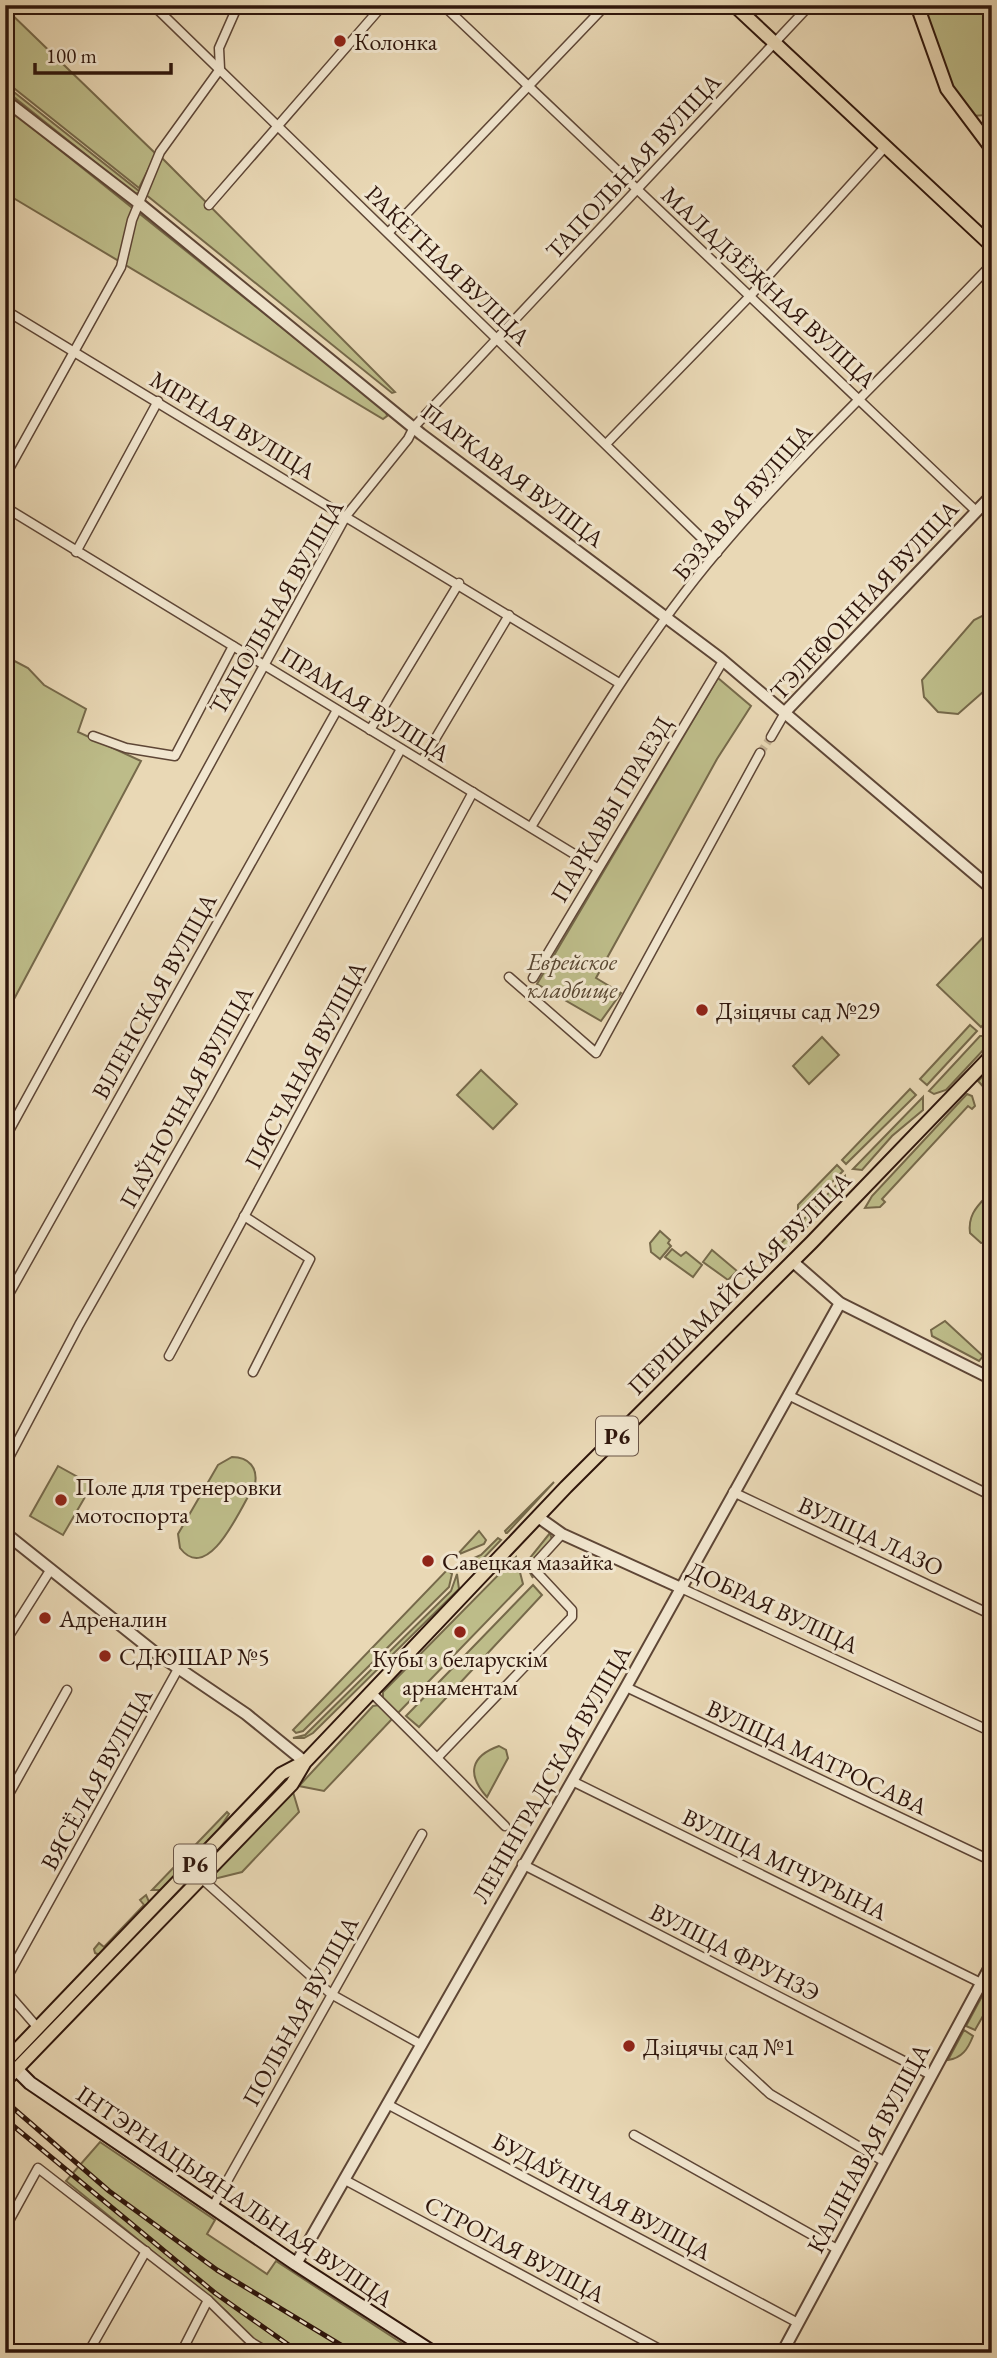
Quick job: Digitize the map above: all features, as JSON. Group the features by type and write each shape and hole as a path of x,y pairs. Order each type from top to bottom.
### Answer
{"main road":[{"path":"734,5 992,247"},
{"path":"916,5 947,89 992,149"},
{"name":"ПЕРШАМАЙСКАЯ ВУЛІЦА","path":"11,2066 201,1878 292,1784 305,1762 538,1517 992,1055"},
{"name":"ПЕРШАМАЙСКАЯ ВУЛІЦА","path":"5,2081 11,2066 38,2028 281,1774 305,1762"},
{"name":"ІНТЭРНАЦЫЯНАЛЬНАЯ ВУЛІЦА","path":"11,2066 30,2083 296,2264 434,2353"}],"street":[{"name":"РАКЕТНАЯ ВУЛІЦА","path":"153,5 716,553"},
{"path":"5,476 121,267 132,220 160,152 220,69 219,48 238,5"},
{"path":"209,205 383,5"},
{"name":"МАЛАДЗЁЖНАЯ ВУЛІЦА","path":"443,5 976,511"},
{"path":"389,232 607,5"},
{"name":"ТАПОЛЬНАЯ ВУЛІЦА","path":"5,1138 346,516 408,439 414,427 810,5"},
{"name":"ПАРКАВАЯ ВУЛІЦА","path":"5,100 140,204 414,427 668,618 786,711 992,889"},
{"path":"606,444 750,296 885,147"},
{"name":"БЭЗАВАЯ ВУЛІЦА","path":"531,827 619,683 716,553 992,264"},
{"name":"МІРНАЯ ВУЛІЦА","path":"5,310 459,583 619,683"},
{"path":"76,552 158,401"},
{"name":"ТЭЛЕФОННАЯ ВУЛІЦА","path":"771,737 786,711 992,495"},
{"name":"ПРАМАЯ ВУЛІЦА","path":"5,507 597,868"},
{"path":"370,730 459,583"},
{"path":"422,761 509,615"},
{"path":"93,736 127,748 174,756 233,646"},
{"name":"ПАРКАВЫ ПРАЕЗД","path":"533,978 723,661"},
{"name":"ВІЛЕНСКАЯ ВУЛІЦА","path":"5,1301 337,710"},
{"name":"ПАЎНОЧНАЯ ВУЛІЦА","path":"5,1465 79,1325 209,1097 401,749"},
{"path":"509,977 596,1053 760,753"},
{"name":"ПЯСЧАНАЯ ВУЛІЦА","path":"169,1356 473,792"},
{"path":"244,1216 310,1259 253,1372"},
{"path":"792,1261 840,1303 991,1376"},
{"name":"ЛЕНІНГРАДСКАЯ ВУЛІЦА","path":"296,2264 522,1864 626,1687 840,1303"},
{"path":"788,1395 992,1496"},
{"name":"ВУЛІЦА ЛАЗО","path":"733,1492 992,1615"},
{"name":"ДОБРАЯ ВУЛІЦА","path":"538,1517 562,1534 992,1732"},
{"path":"5,1532 178,1669 246,1714 305,1762"},
{"path":"438,1757 572,1617 572,1610 532,1567 562,1534"},
{"path":"5,1642 51,1569"},
{"name":"ВЯСЁЛАЯ ВУЛІЦА","path":"5,1981 178,1669"},
{"name":"ВУЛІЦА МАТРОСАВА","path":"626,1687 992,1861"},
{"path":"5,1801 67,1690"},
{"path":"371,1692 505,1826"},
{"name":"ВУЛІЦА МІЧУРЫНА","path":"572,1781 981,1983"},
{"name":"ПОЛЬНАЯ ВУЛІЦА","path":"212,2207 422,1834"},
{"name":"ВУЛІЦА ФРУНЗЭ","path":"522,1864 931,2075"},
{"path":"201,1878 331,1994 422,2045"},
{"name":"КАЛІНАВАЯ ВУЛІЦА","path":"782,2353 992,1963"},
{"path":"5,1990 38,2028"},
{"path":"730,2057 770,2094 885,2162"},
{"name":"БУДАЎНІЧАЯ ВУЛІЦА","path":"387,2104 798,2323"},
{"path":"634,2135 837,2249"},
{"path":"5,2228 38,2168 208,2301 255,2349 269,2353"},
{"name":"СТРОГАЯ ВУЛІЦА","path":"345,2179 667,2353"},
{"path":"88,2353 146,2251"},
{"path":"181,2353 208,2301"}],"green space":[{"path":"920,5 981,5 992,15 992,122 986,115 972,116 948,80"},
{"path":"5,8 156,154 139,188 5,81"},
{"path":"5,85 139,193 135,194 5,90"},
{"path":"5,106 386,411 387,416 383,419 5,193"},
{"path":"162,158 395,392 392,393 145,194"},
{"path":"992,611 992,684 958,714 938,712 924,697 922,680 974,620"},
{"path":"5,656 28,668 44,685 86,709 78,732 141,761 5,1016"},
{"name":"Еврейское кладбище","path":"718,678 751,706 717,759 596,978 621,993 601,1021 537,984"},
{"path":"992,928 992,1016 981,1027 937,985"},
{"path":"970,1025 977,1031 927,1085 920,1079"},
{"path":"980,1036 983,1036 987,1046 946,1090 934,1094 929,1091"},
{"path":"822,1037 839,1055 809,1084 793,1066"},
{"path":"992,1067 992,1087 988,1092 978,1081"},
{"path":"481,1070 517,1104 493,1129 457,1095"},
{"path":"910,1089 916,1095 846,1164 842,1160"},
{"path":"967,1094 972,1096 975,1106 972,1109 968,1106 882,1199 885,1202 880,1207 865,1208 872,1196"},
{"path":"923,1097 923,1110 892,1136 862,1170 853,1169"},
{"path":"837,1165 843,1171 798,1217 798,1205"},
{"path":"845,1176 846,1185 804,1230 802,1221"},
{"path":"986,1197 992,1197 992,1241 981,1243 970,1233 970,1222"},
{"path":"660,1231 670,1240 668,1243 671,1246 660,1259 651,1252 650,1243"},
{"path":"791,1233 798,1236 767,1269 765,1260"},
{"path":"672,1249 681,1256 686,1252 702,1265 693,1277 665,1257"},
{"path":"712,1250 737,1271 728,1280 703,1262"},
{"path":"945,1321 983,1356 979,1361 932,1336 931,1330"},
{"path":"232,1457 251,1464 256,1478 255,1484 224,1538 202,1557 191,1557 180,1548 178,1534 218,1465"},
{"name":"Поле для тренеровки мотоспорта","path":"58,1466 92,1485 63,1535 30,1516"},
{"path":"554,1482 507,1533 506,1533 505,1531"},
{"path":"479,1531 486,1540 484,1544 457,1555"},
{"path":"550,1533 552,1540 528,1566 533,1578 525,1564"},
{"path":"498,1538 501,1540 475,1567 464,1567 465,1562 481,1555"},
{"path":"516,1557 523,1584 398,1713 383,1698 383,1692"},
{"path":"447,1570 452,1574 449,1587 303,1731 296,1733 293,1730"},
{"path":"457,1574 459,1589 313,1733 304,1738 293,1738 305,1735 451,1591"},
{"path":"533,1585 542,1595 419,1727 406,1716"},
{"path":"379,1705 393,1718 324,1791 299,1786 373,1706"},
{"path":"499,1746 506,1750 508,1758 487,1797 476,1781 475,1767 482,1755"},
{"path":"282,1781 284,1783 62,2012 60,2010"},
{"path":"293,1792 299,1812 242,1872 214,1879 215,1870"},
{"path":"227,1812 229,1814 216,1834 161,1890 152,1890"},
{"path":"146,1895 150,1904 102,1956 95,1953 94,1949 99,1943 104,1947 144,1905 140,1900"},
{"path":"988,1985 992,1987 992,2000 975,2030 966,2026"},
{"path":"964,2030 973,2036 969,2045 961,2055 948,2060"},
{"path":"100,2142 215,2220 207,2234 267,2274 276,2261 417,2353 277,2353 251,2338 227,2312 66,2181"}],"tunnel":[{"path":"760,753 771,737"}],"railway":[{"path":"5,2101 109,2191 217,2270 354,2353"},
{"path":"5,2119 215,2293 300,2353"}],"place":[{"name":"Колонка","path":"340,41"},
{"name":"Дзіцячы сад №29","path":"702,1010"},
{"name":"Поле для тренеровки мотоспорта","path":"61,1500"},
{"name":"Савецкая мазайка","path":"428,1561"},
{"name":"Адреналин","path":"45,1618"},
{"name":"Кубы з беларускім арнаментам","path":"460,1632"},
{"name":"СДЮШАР №5","path":"105,1656"},
{"name":"Дзіцячы сад №1","path":"629,2046"}]}
